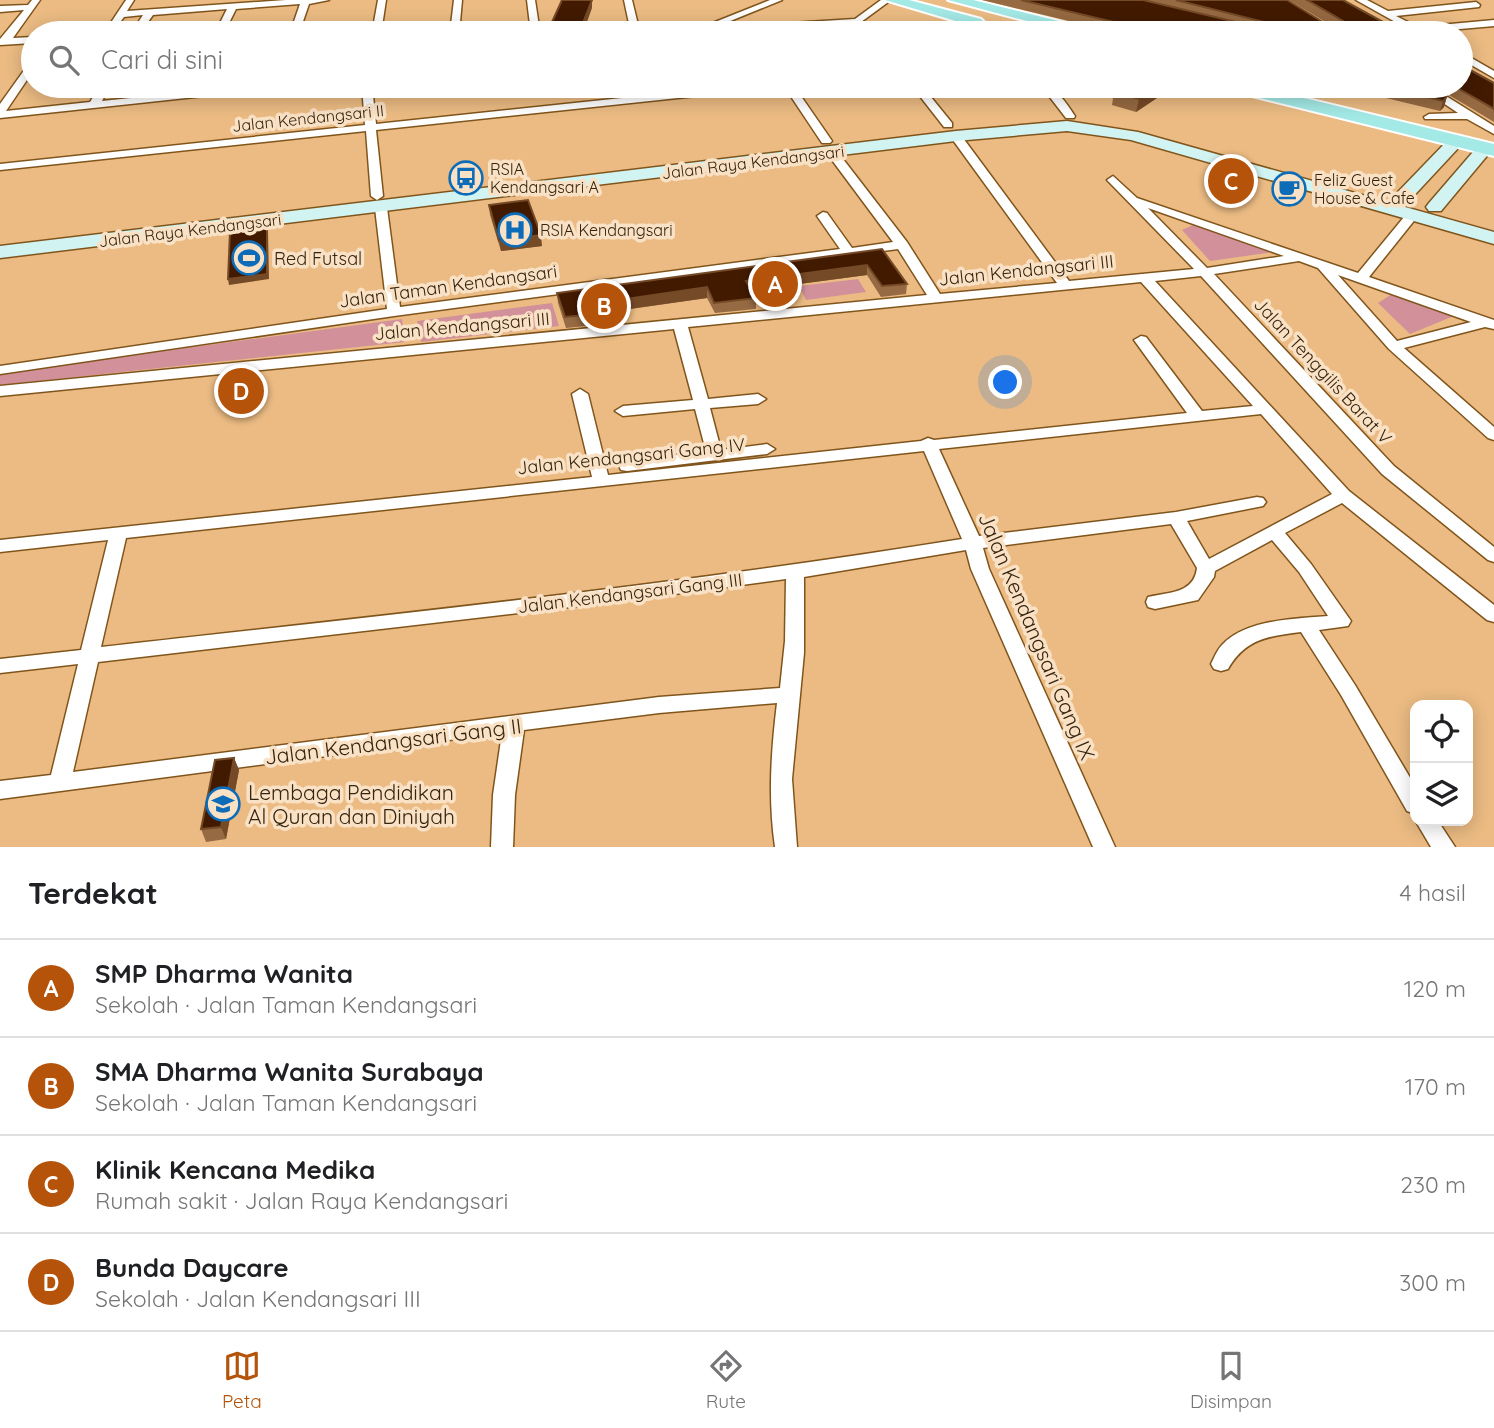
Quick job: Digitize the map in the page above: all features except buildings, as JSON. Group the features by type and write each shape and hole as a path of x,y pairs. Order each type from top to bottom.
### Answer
{"main road":[{"path":"889,0 971,21"},
{"path":"955,0 1041,21"},
{"path":"1282,98 1456,141 1492,141"},
{"path":"1354,98 1429,117 1492,141"},
{"path":"1353,116 1370,102"},
{"name":"Jalan Raya Kendangsari","path":"0,252 69,238 1070,116 1138,126 1494,238"},
{"name":"Jalan Raya Kendangsari","path":"988,127 1085,127 1132,135 1402,198 1494,223"},
{"path":"1402,198 1456,141"},
{"path":"1435,207 1492,141"},
{"name":"Jalan Raya Kendangsari","path":"0,240 69,238"}],"street":[{"path":"116,21 130,0"},
{"path":"121,14 325,0"},
{"path":"378,21 382,0"},
{"path":"456,21 458,0"},
{"path":"531,0 534,21"},
{"path":"628,0 633,21"},
{"path":"723,21 778,0"},
{"path":"858,21 889,0"},
{"path":"1360,0 1400,21"},
{"path":"299,21 306,1"},
{"path":"0,9 34,4"},
{"path":"3,42 34,4"},
{"path":"1386,14 1476,5"},
{"path":"226,21 233,6"},
{"path":"144,21 150,12"},
{"path":"0,19 23,18"},
{"path":"1473,25 1494,23"},
{"path":"3,42 21,41"},
{"path":"1473,62 1494,60"},
{"path":"1473,62 1494,75"},
{"path":"0,114 21,82"},
{"path":"94,105 98,98"},
{"path":"0,114 141,98"},
{"path":"368,98 394,312"},
{"name":"Jalan Kendangsari II","path":"0,167 641,98"},
{"path":"797,98 829,147 902,245 936,299"},
{"path":"926,98 1066,286"},
{"path":"1056,98 1070,116"},
{"path":"1442,98 1465,112 1492,141"},
{"path":"1429,117 1458,118 1465,116 1465,112"},
{"name":"Jalan Tenggilis Barat V","path":"1113,180 1204,272 1388,470 1494,556"},
{"path":"1135,200 1490,323"},
{"path":"1362,278 1413,214"},
{"path":"823,216 849,253"},
{"name":"Jalan Taman Kendangsari","path":"0,370 394,312 902,245"},
{"name":"Jalan Kendangsari III","path":"0,391 1204,272 1303,257"},
{"path":"1322,265 1394,346 1494,435"},
{"path":"1144,277 1343,495 1494,615"},
{"path":"1394,346 1490,323"},
{"path":"680,324 715,456"},
{"path":"1141,340 1198,417"},
{"path":"580,394 601,481"},
{"path":"623,411 758,400"},
{"name":"Jalan Kendangsari Gang IV","path":"0,546 928,443 1267,409"},
{"name":"Jalan Kendangsari Gang IX","path":"928,443 973,543 980,569 1104,847"},
{"path":"626,466 767,449"},
{"path":"1206,568 1343,495"},
{"name":"Jalan Kendangsari Gang III","path":"0,666 795,572 973,543 1176,518 1257,502"},
{"path":"1155,602 1191,596 1205,577 1206,568 1176,518"},
{"path":"1221,664 1224,650 1231,643 1252,634 1341,621 1274,531"},
{"path":"60,783 118,533"},
{"path":"786,847 781,813 786,695 793,664 795,572"},
{"path":"1307,627 1348,690 1410,796"},
{"name":"Jalan Kendangsari Gang II","path":"0,790 659,705 786,695"},
{"path":"502,847 504,795 514,725"},
{"path":"1429,826 1444,847"}],"shaded area":[{"path":"1195,224 1281,251 1210,261 1182,230"},
{"path":"858,279 866,292 806,300 799,286"},
{"path":"1392,294 1461,313 1410,334 1378,303"},
{"path":"552,303 559,326 421,342 417,321"},
{"path":"402,319 405,342 0,385 0,373"}],"place":[{"name":"RSIA Kendangsari A","path":"466,178"},
{"name":"Klinik Kencana Medika","path":"1231,181"},
{"name":"Feliz Guest House & Cafe","path":"1289,189"},
{"name":"RSIA Kendangsari","path":"515,230"},
{"name":"Red Futsal","path":"249,258"},
{"name":"SMP Dharma Wanita","path":"775,284"},
{"name":"SMA Dharma Wanita Surabaya","path":"604,306"},
{"name":"Bunda Daycare","path":"241,391"},
{"name":"Lembaga Pendidikan Al Quran dan Diniyah","path":"223,804"}]}
